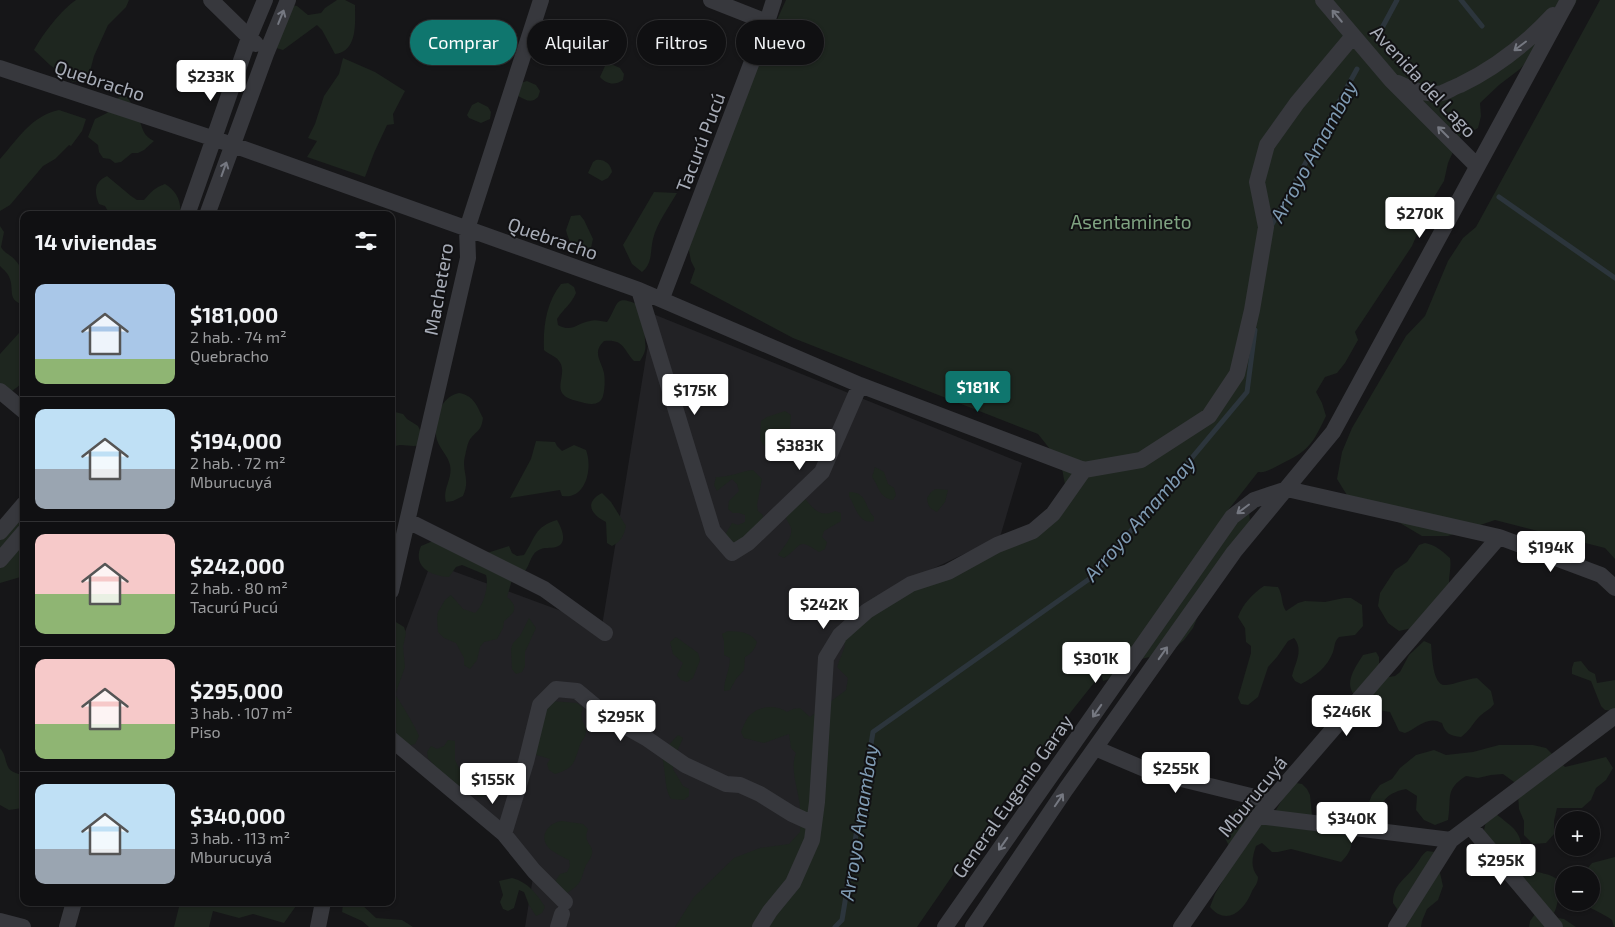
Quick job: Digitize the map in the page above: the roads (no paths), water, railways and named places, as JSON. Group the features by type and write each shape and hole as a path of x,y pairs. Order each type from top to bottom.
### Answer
{"street":[{"path":"211,0 266,54"},
{"path":"188,211 265,0"},
{"path":"208,211 266,54 288,0"},
{"name":"Machetero","path":"395,575 468,258 467,229 540,0"},
{"path":"711,0 762,20"},
{"name":"Tacurú Pucú","path":"768,20 774,0"},
{"name":"Avenida del Lago","path":"1323,0 1391,80 1477,166"},
{"path":"1391,80 1411,90 1441,94 1470,80 1511,53 1535,35 1568,0"},
{"path":"973,927 1095,748 1234,552 1333,432 1568,0"},
{"path":"760,927 770,911 793,883 812,840 818,802 826,658 840,634 867,611 911,584 948,572 997,545 1033,531 1053,514 1084,470 1141,460 1208,416 1237,374 1252,310 1266,227 1257,182 1267,145 1297,104 1353,36"},
{"name":"Tacurú Pucú","path":"662,298 751,65"},
{"name":"Quebracho","path":"0,68 233,145 662,298 860,386 1084,470"},
{"path":"639,290 713,530 732,553 748,543 822,472 860,386"},
{"path":"0,391 20,408"},
{"path":"1287,489 1499,537 1601,576 1615,588"},
{"name":"General Eugenio Garay","path":"945,927 1232,517 1254,500 1287,489"},
{"path":"0,532 20,509"},
{"path":"408,522 544,589 604,633"},
{"path":"0,560 20,537"},
{"name":"Mburucuyá","path":"1181,927 1258,816 1499,537"},
{"path":"504,834 526,762 540,705 556,689 577,691 607,716 646,738 685,765 726,784 740,785 760,794 792,814 814,824"},
{"path":"1396,927 1451,840 1615,716"},
{"path":"395,742 504,834 534,871 562,915"},
{"path":"1095,748 1149,771 1272,801"},
{"path":"1258,816 1451,840"},
{"path":"1470,826 1555,927"},
{"path":"67,927 73,906"},
{"path":"318,927 322,906"},
{"path":"0,921 23,927"}],"waterway":[{"name":"Arroyo Amambay","path":"1382,28 1397,0"},
{"path":"1461,0 1482,26"},
{"name":"Arroyo Amambay","path":"1270,228 1357,69"},
{"path":"1499,197 1615,278"},
{"name":"Arroyo Amambay","path":"835,927 842,920 873,732 1092,577 1247,392 1255,330"}],"park label":[{"name":"Asentamineto","path":"1131,221"}]}
